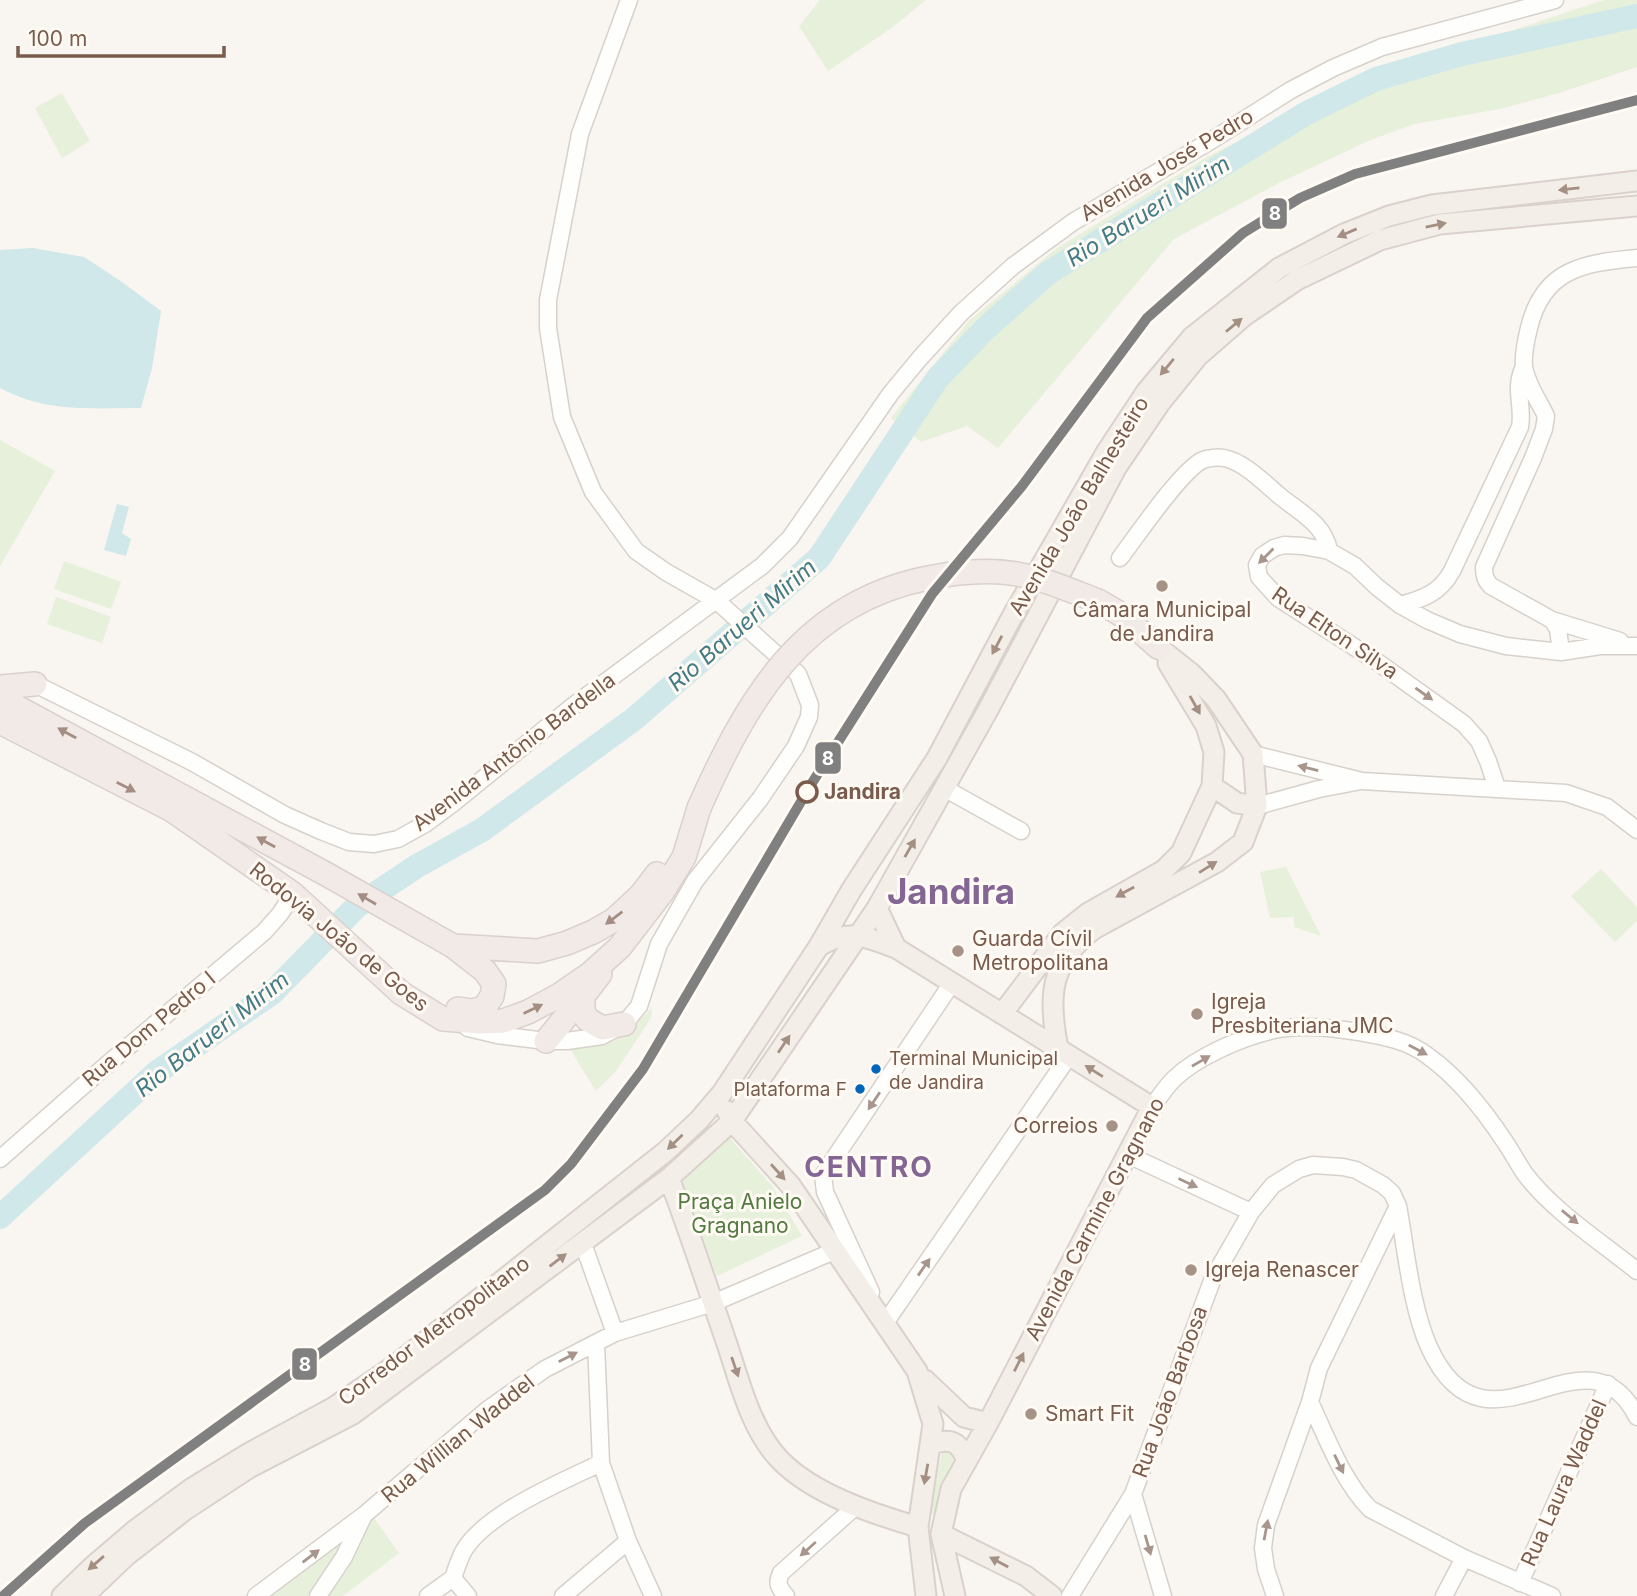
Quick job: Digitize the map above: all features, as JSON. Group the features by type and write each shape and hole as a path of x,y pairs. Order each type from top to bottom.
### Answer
{"highway":[{"name":"Rodovia João de Goes","path":"0,722 172,810 293,894 401,993 443,1019 503,1021 528,1012 558,996 590,974 620,947 663,891 684,857 699,808 738,728 771,676 803,640 852,605 902,583 943,574 979,571 1018,574 1098,601 1122,615 1158,648"},
{"path":"0,687 42,687 28,712"},
{"name":"Rodovia João de Goes","path":"0,698 453,946"},
{"path":"453,946 538,951 593,932 614,920 641,895 691,830"},
{"path":"293,894 301,883 313,876 333,879"},
{"path":"420,1005 472,1011 484,1007 492,996 494,984 485,971 453,946"},
{"path":"546,1041 620,947"},
{"path":"583,996 583,1011 587,1019 602,1028 624,1024"}],"main road":[{"name":"Avenida João Balhesteiro","path":"722,1093 819,946 852,889 937,758 1014,613 1107,451 1146,392 1192,337 1279,268 1345,234 1389,216 1432,205 1637,181"},
{"name":"Avenida João Balhesteiro","path":"84,1596 126,1556 185,1510 249,1468 353,1414 669,1178 732,1121 877,908 988,710 1116,468 1160,403 1198,356 1244,316 1297,280 1380,240 1440,224 1637,206"},
{"path":"1002,1014 1063,933 1088,913 1164,870 1181,853 1212,786 1213,752 1206,726 1158,648"},
{"path":"1063,1052 1051,1014 1052,998 1062,965 1082,938 1217,862 1243,842 1257,806 1253,754 1216,699 1192,674 1158,648"},
{"path":"1213,752 1253,754"},
{"path":"1212,786 1237,803 1257,806"},
{"path":"877,908 896,948"},
{"path":"819,946 832,938 853,934 896,948 1152,1107"},
{"path":"722,1093 732,1121 791,1186 917,1371 964,1417 988,1423"},
{"name":"Corredor Metropolitano","path":"62,1596 134,1531 192,1488 249,1453 334,1408 394,1366 665,1153 722,1093"},
{"name":"Avenida Carmine Gragnano","path":"941,1534 951,1489 1152,1107"},
{"path":"669,1178 744,1394 765,1441 779,1459 796,1474 855,1507 918,1527"},
{"path":"917,1371 933,1424 918,1527 926,1596"},
{"path":"932,1444 946,1440 955,1442 962,1448 966,1459"},
{"path":"941,1534 955,1596"},
{"path":"941,1534 1026,1576 1052,1596"}],"street":[{"path":"443,1019 458,1026 497,1035 546,1041 585,1040 601,1036 624,1024 639,1006 659,944 695,881 760,799 796,746 809,717 810,705 798,674 722,605 636,551 593,492 562,417 548,328 548,300 580,134 629,0"},
{"name":"Avenida José Pedro","path":"722,605 790,538 891,393 961,313 1013,266 1073,222 1291,90 1333,68 1382,47 1555,0"},
{"path":"1400,605 1434,593 1445,583 1520,427 1522,418 1518,383 1524,367 1532,314 1541,294 1551,283 1564,275 1597,263 1637,258"},
{"path":"1524,367 1546,416 1546,423 1484,567 1486,581 1552,620 1634,645"},
{"path":"1120,558 1187,471 1211,458 1225,458 1243,467 1311,520 1327,537 1329,551"},
{"name":"Rua Elton Silva","path":"1497,788 1479,741 1464,724 1376,661 1278,598 1259,577 1258,565 1262,556 1273,548 1292,545 1329,551 1355,566 1400,605 1427,620 1460,634 1506,646 1561,652 1634,645"},
{"name":"Avenida Antônio Bardella","path":"42,687 191,762 285,815 349,842 374,844 398,839 427,822 573,706 722,605"},
{"path":"1552,620 1558,629 1561,652"},
{"path":"1253,754 1362,781 1566,793 1607,807 1637,831"},
{"path":"1257,806 1319,789 1362,781"},
{"path":"944,788 1021,831"},
{"name":"Rua Dom Pedro I","path":"0,1159 264,932 281,914 293,894"},
{"path":"885,1323 825,1192 822,1175 952,983"},
{"name":"Avenida Carmine Gragnano","path":"1152,1107 1174,1078 1198,1062 1225,1048 1275,1030 1344,1030 1380,1035 1403,1042 1426,1054 1467,1090 1526,1175 1556,1205 1637,1271"},
{"path":"885,1323 1063,1052"},
{"path":"1126,1154 1251,1212"},
{"name":"Rua João Barbosa","path":"1070,1596 1133,1494 1208,1289 1251,1212 1273,1185 1299,1169 1313,1165 1343,1167 1370,1177 1392,1193 1398,1206"},
{"path":"1398,1206 1421,1325 1430,1348 1450,1379 1478,1398 1496,1400 1523,1396 1577,1379 1593,1380 1608,1384 1623,1394 1637,1417"},
{"path":"1275,1596 1266,1569 1263,1548 1266,1525 1310,1402 1319,1368 1398,1206"},
{"name":"Rua Willian Waddel","path":"256,1596 364,1515 487,1410 544,1369 615,1334 713,1303 834,1251"},
{"path":"586,1252 615,1334"},
{"path":"596,1343 601,1463 628,1541 653,1596"},
{"name":"Rua Laura Waddel","path":"1520,1583 1608,1384"},
{"path":"1310,1402 1345,1475 1359,1498 1370,1509 1464,1558 1552,1596"},
{"path":"428,1596 453,1577 464,1550 482,1529 553,1486 601,1463"},
{"path":"1133,1494 1163,1596"},
{"path":"786,1596 778,1580 781,1573 855,1507"},
{"path":"318,1596 344,1557 364,1515"},
{"path":"564,1596 628,1541"},
{"path":"1444,1596 1464,1558"},
{"path":"453,1577 468,1596"}],"green space":[{"path":"820,0 926,0 890,29 828,71 799,26"},
{"path":"1604,0 1637,0 1637,67 1559,93 1500,109 1414,124 1368,141 1281,182 1174,239 998,448 967,426 921,442 891,418 969,321 1057,248 1207,157 1347,85"},
{"path":"62,93 90,141 62,158 35,108"},
{"path":"0,440 55,471 0,566"},
{"path":"64,561 121,582 111,609 54,589"},
{"path":"56,597 111,617 102,643 47,624"},
{"path":"1286,867 1321,936 1294,927 1294,917 1270,918 1260,872"},
{"path":"1601,869 1637,907 1637,921 1615,942 1571,896"},
{"path":"652,1008 651,1018 616,1071 596,1091 570,1049 626,1034"},
{"name":"Praça Anielo Gragnano","path":"729,1137 773,1187 802,1236 717,1276 679,1177"},
{"path":"945,1450 960,1456 938,1511 930,1515 941,1455"},
{"path":"372,1515 399,1553 343,1596 329,1596 348,1569 365,1525"},
{"path":"337,1544 342,1547 343,1553 308,1596 273,1596"}],"water":[{"path":"33,248 84,257 161,311 152,368 141,408 52,405 35,402 0,388 0,250"},
{"path":"117,504 129,507 122,533 131,539 126,556 104,550"}],"waterway":[{"name":"Rio Barueri Mirim","path":"0,1217 156,1073 272,993 357,906 417,866 482,830 634,719 819,558 937,379 985,329 1048,273 1305,114 1376,79 1462,54 1637,16"}],"transit line":[{"name":"8","path":"3,1596 85,1523 545,1190 571,1164 643,1069 812,783 932,594 1022,486 1147,318 1243,233 1300,198 1355,174 1637,100"}],"place":[{"name":"Câmara Municipal de Jandira","path":"1162,586"},
{"name":"Jandira","path":"807,792"},
{"name":"Guarda Cívil Metropolitana","path":"958,951"},
{"name":"Igreja Presbiteriana JMC","path":"1197,1014"},
{"name":"Terminal Municipal de Jandira","path":"876,1069"},
{"name":"Plataforma F","path":"860,1089"},
{"name":"Correios","path":"1112,1126"},
{"name":"Igreja Renascer","path":"1191,1270"},
{"name":"Smart Fit","path":"1031,1414"}],"district":[{"name":"Jandira","path":"951,892"},
{"name":"CENTRO","path":"869,1167"}]}
